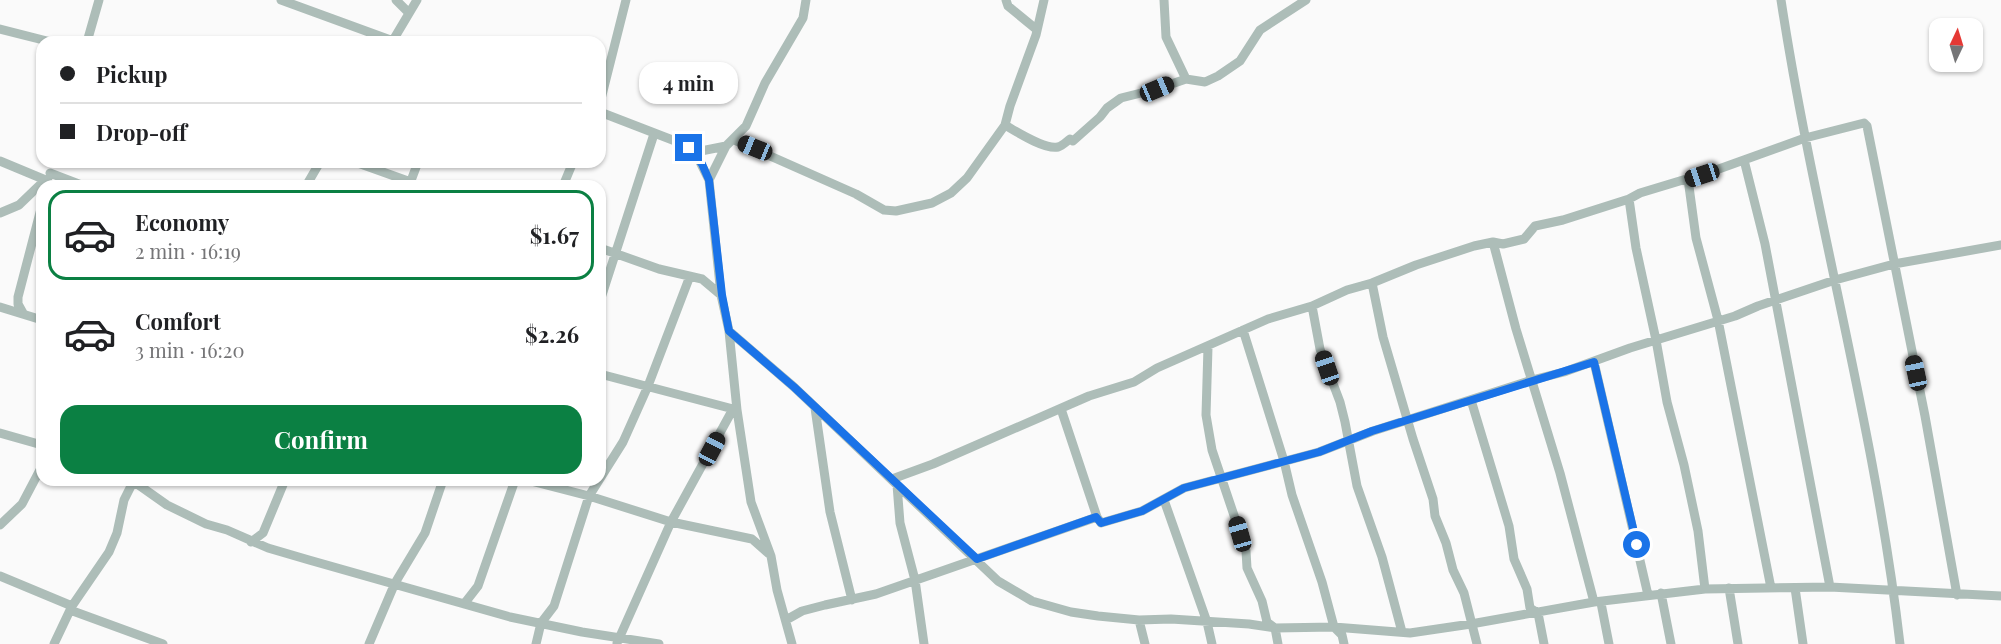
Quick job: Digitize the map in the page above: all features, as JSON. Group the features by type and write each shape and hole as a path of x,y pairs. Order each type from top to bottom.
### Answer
{"street":[{"path":"89,36 99,0"},
{"path":"281,0 378,36"},
{"path":"396,0 409,13"},
{"path":"397,36 417,0"},
{"path":"606,79 626,0"},
{"path":"709,180 730,143 746,126 765,83 803,18 806,0"},
{"path":"1006,0 1008,6 1036,29"},
{"path":"606,114 701,151 730,143 856,194 890,212 932,203 951,193 967,178 1005,125 1036,35 1044,0"},
{"path":"1164,0 1166,37 1186,79"},
{"path":"1005,125 1025,137 1057,148 1070,139 1073,141 1107,108 1121,98 1186,79 1206,82 1226,71 1240,61 1260,30 1306,0"},
{"path":"1781,0 1793,76 1835,280 1893,590 1899,644"},
{"path":"0,29 36,38"},
{"path":"895,482 1089,396 1134,382 1157,368 1243,330 1312,306 1347,290 1372,283 1416,265 1493,242 1503,244 1524,239 1535,226 1563,220 1629,199 1640,193 1688,179 1805,138 1864,123 1867,126 1925,416 1957,595"},
{"path":"606,283 654,134"},
{"path":"689,148 702,164 709,180 722,295 729,331 735,409 751,502 771,556 792,644"},
{"path":"1744,160 1765,244 1830,587"},
{"path":"0,161 48,180"},
{"path":"370,168 400,180"},
{"path":"1688,179 1696,238 1718,320 1771,588"},
{"path":"0,213 19,205 36,190"},
{"path":"1629,199 1636,248 1667,402 1684,465 1698,531 1705,589"},
{"path":"23,314 18,304 18,297 36,228"},
{"path":"1493,242 1516,329 1609,644"},
{"path":"1061,409 1096,517 1101,523 1142,511 1184,488 1319,452 1347,440 1594,362 1835,280 1894,264 2001,245"},
{"path":"606,250 659,269 702,279 722,295"},
{"path":"606,469 623,442 648,386 690,276"},
{"path":"1372,283 1383,337 1424,476 1433,499 1435,516 1446,543 1453,570 1464,593 1477,644"},
{"path":"0,306 36,318"},
{"path":"1312,306 1315,330 1340,402 1357,486 1412,644"},
{"path":"1243,330 1334,627 1342,635 1344,644"},
{"path":"729,331 777,371 998,581 1032,601 1071,612 1139,620 1171,619 1275,628 1334,627 1406,632 1471,624 1598,602 1705,589 1830,587 2001,596"},
{"path":"1208,347 1206,415 1212,450 1246,551 1247,568 1262,601 1267,622 1275,628 1278,644"},
{"path":"1594,362 1648,595"},
{"path":"606,376 735,409"},
{"path":"1471,400 1509,526 1514,559 1527,589 1530,608 1538,613 1544,644"},
{"path":"815,408 830,512 852,600"},
{"path":"617,641 671,522 735,409"},
{"path":"0,434 36,443"},
{"path":"0,525 22,504 36,477"},
{"path":"895,482 900,523 915,580 924,644"},
{"path":"54,644 71,608 109,552 117,533 124,500 131,486"},
{"path":"141,486 167,505 206,525 226,530 268,548 510,617 617,641 659,644"},
{"path":"251,542 263,532 282,486"},
{"path":"369,644 395,583 425,533 441,486"},
{"path":"464,604 478,586 513,486"},
{"path":"550,486 671,522 752,539 771,556"},
{"path":"536,644 541,623 554,606 589,496 595,486"},
{"path":"1164,500 1207,622 1212,644"},
{"path":"786,620 814,608 852,600 915,580 1096,517"},
{"path":"263,532 268,548"},
{"path":"0,576 71,608 163,644"},
{"path":"1728,588 1738,644"},
{"path":"1795,588 1803,644"},
{"path":"1661,593 1671,644"},
{"path":"1139,620 1145,644"}],"route":[{"path":"689,148 702,164 709,180 716,250 729,331 794,387 977,559 1096,517 1101,523 1142,511 1184,488 1319,452 1372,431 1594,362 1637,545"}]}
